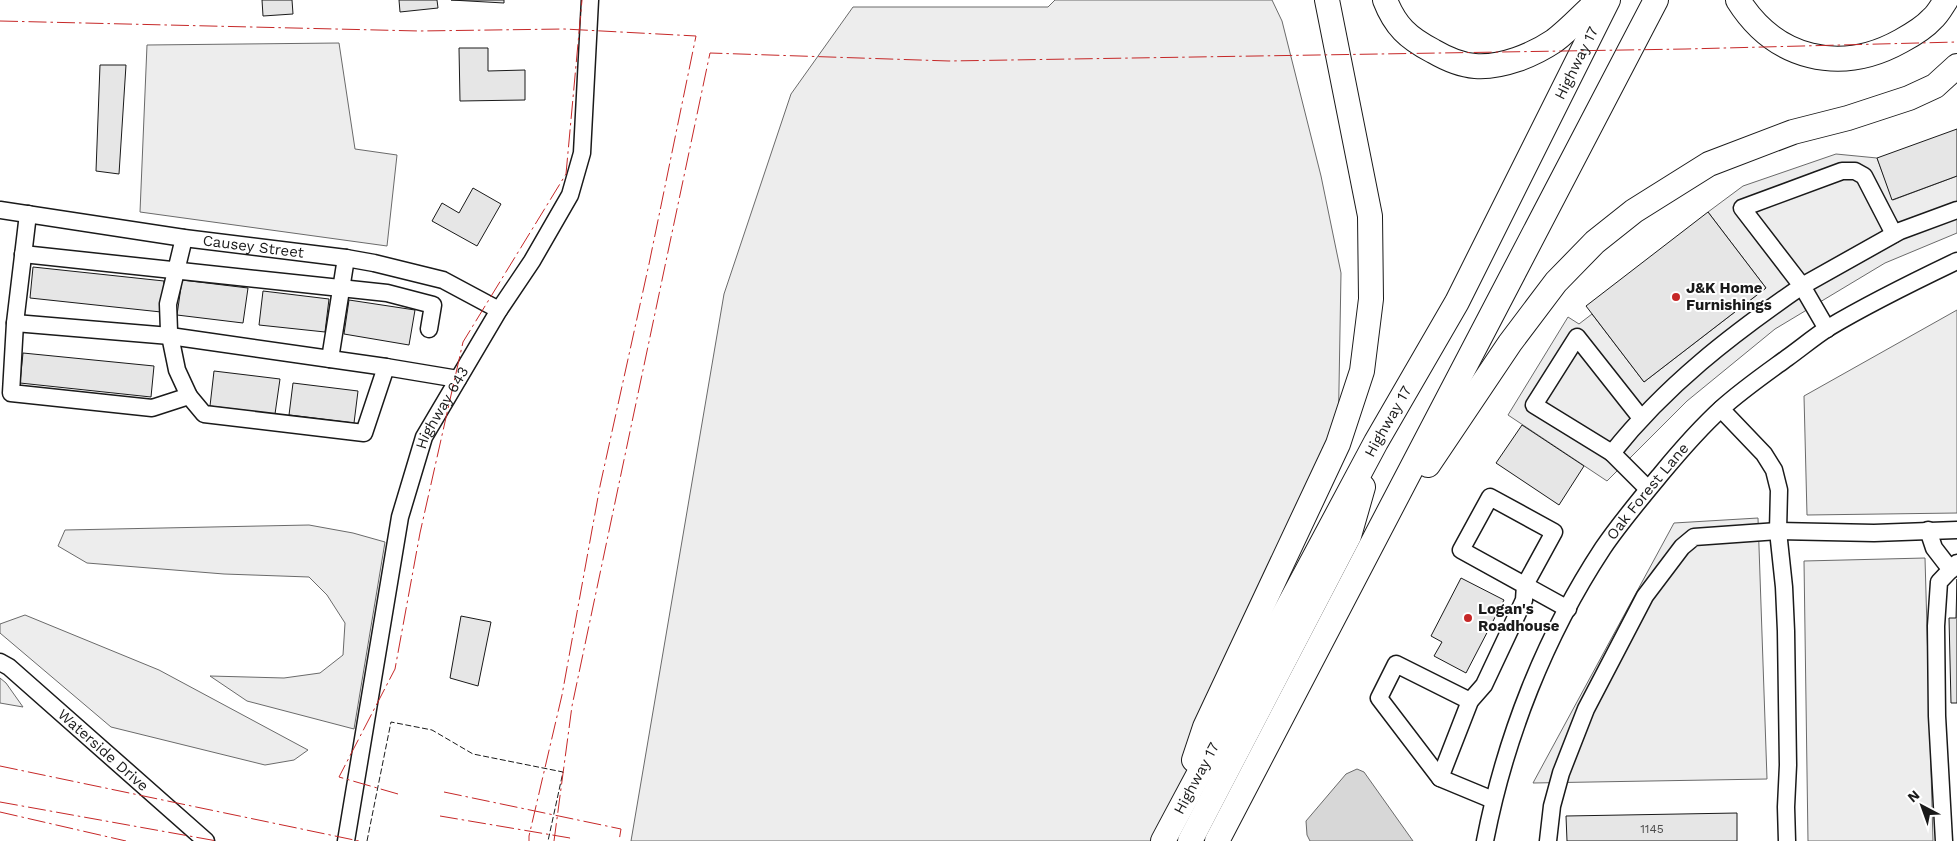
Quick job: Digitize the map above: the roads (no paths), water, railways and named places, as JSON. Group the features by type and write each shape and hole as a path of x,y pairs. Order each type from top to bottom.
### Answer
{"highway":[{"path":"1168,832 1205,727 1338,444 1362,372 1372,299 1370,216 1327,0"},
{"path":"1385,0 1391,16 1413,40 1446,58 1475,66 1500,64 1530,55 1555,40 1599,0"},
{"name":"Highway 17","path":"1168,832 1376,442 1457,302 1608,0"},
{"path":"1217,841 1656,0"},
{"path":"1738,0 1754,23 1771,38 1812,56 1836,60 1861,57 1889,47 1913,34 1933,18 1946,0"},
{"path":"1358,571 1510,343 1556,282 1595,242 1634,211 1709,164 1793,132 1848,118 1909,98 1934,86 1957,66"},
{"path":"1190,841 1349,536 1376,442"}],"street":[{"name":"Highway 643","path":"346,841 400,517 424,436 499,310 532,261 570,195 582,153 590,0"},
{"path":"1827,329 1802,286 1742,208 1842,171 1855,171 1864,176 1894,234"},
{"name":"Causey Street","path":"0,210 184,238 374,263 443,280 499,310"},
{"path":"1612,454 1641,418 1687,372 1744,326 1802,286 1894,234 1957,210"},
{"path":"28,214 15,323 11,393 152,408 189,396"},
{"path":"184,238 168,304 170,336 176,370 189,396 204,414 364,433 386,368"},
{"path":"23,254 387,293 433,305 429,329"},
{"path":"330,359 346,258"},
{"name":"Oak Forest Lane","path":"1485,841 1493,800 1514,730 1537,671 1568,608 1603,548 1648,489 1680,451 1721,409 1770,370 1827,329 1886,296 1957,261"},
{"path":"15,323 170,336 458,379"},
{"path":"1641,418 1577,337 1534,405 1612,454 1648,489"},
{"path":"1721,409 1764,454 1774,470 1779,490 1778,531 1784,587 1786,631 1787,841"},
{"path":"1440,778 1470,701 1484,685 1524,600 1525,585 1554,532 1490,497 1461,550 1525,585 1568,608"},
{"path":"1928,530 1934,548 1954,567 1939,582 1936,626 1937,716 1944,841"},
{"path":"1548,841 1552,806 1561,773 1586,709 1650,589 1682,547 1694,537 1778,531 1874,533 1957,530"},
{"name":"Waterside Drive","path":"0,662 9,667 206,841"},
{"path":"1470,701 1396,664 1379,698 1440,778 1493,800"}],"place":[{"name":"J&K Home Furnishings","path":"1676,297"},
{"name":"Logan's Roadhouse","path":"1468,618"}]}
